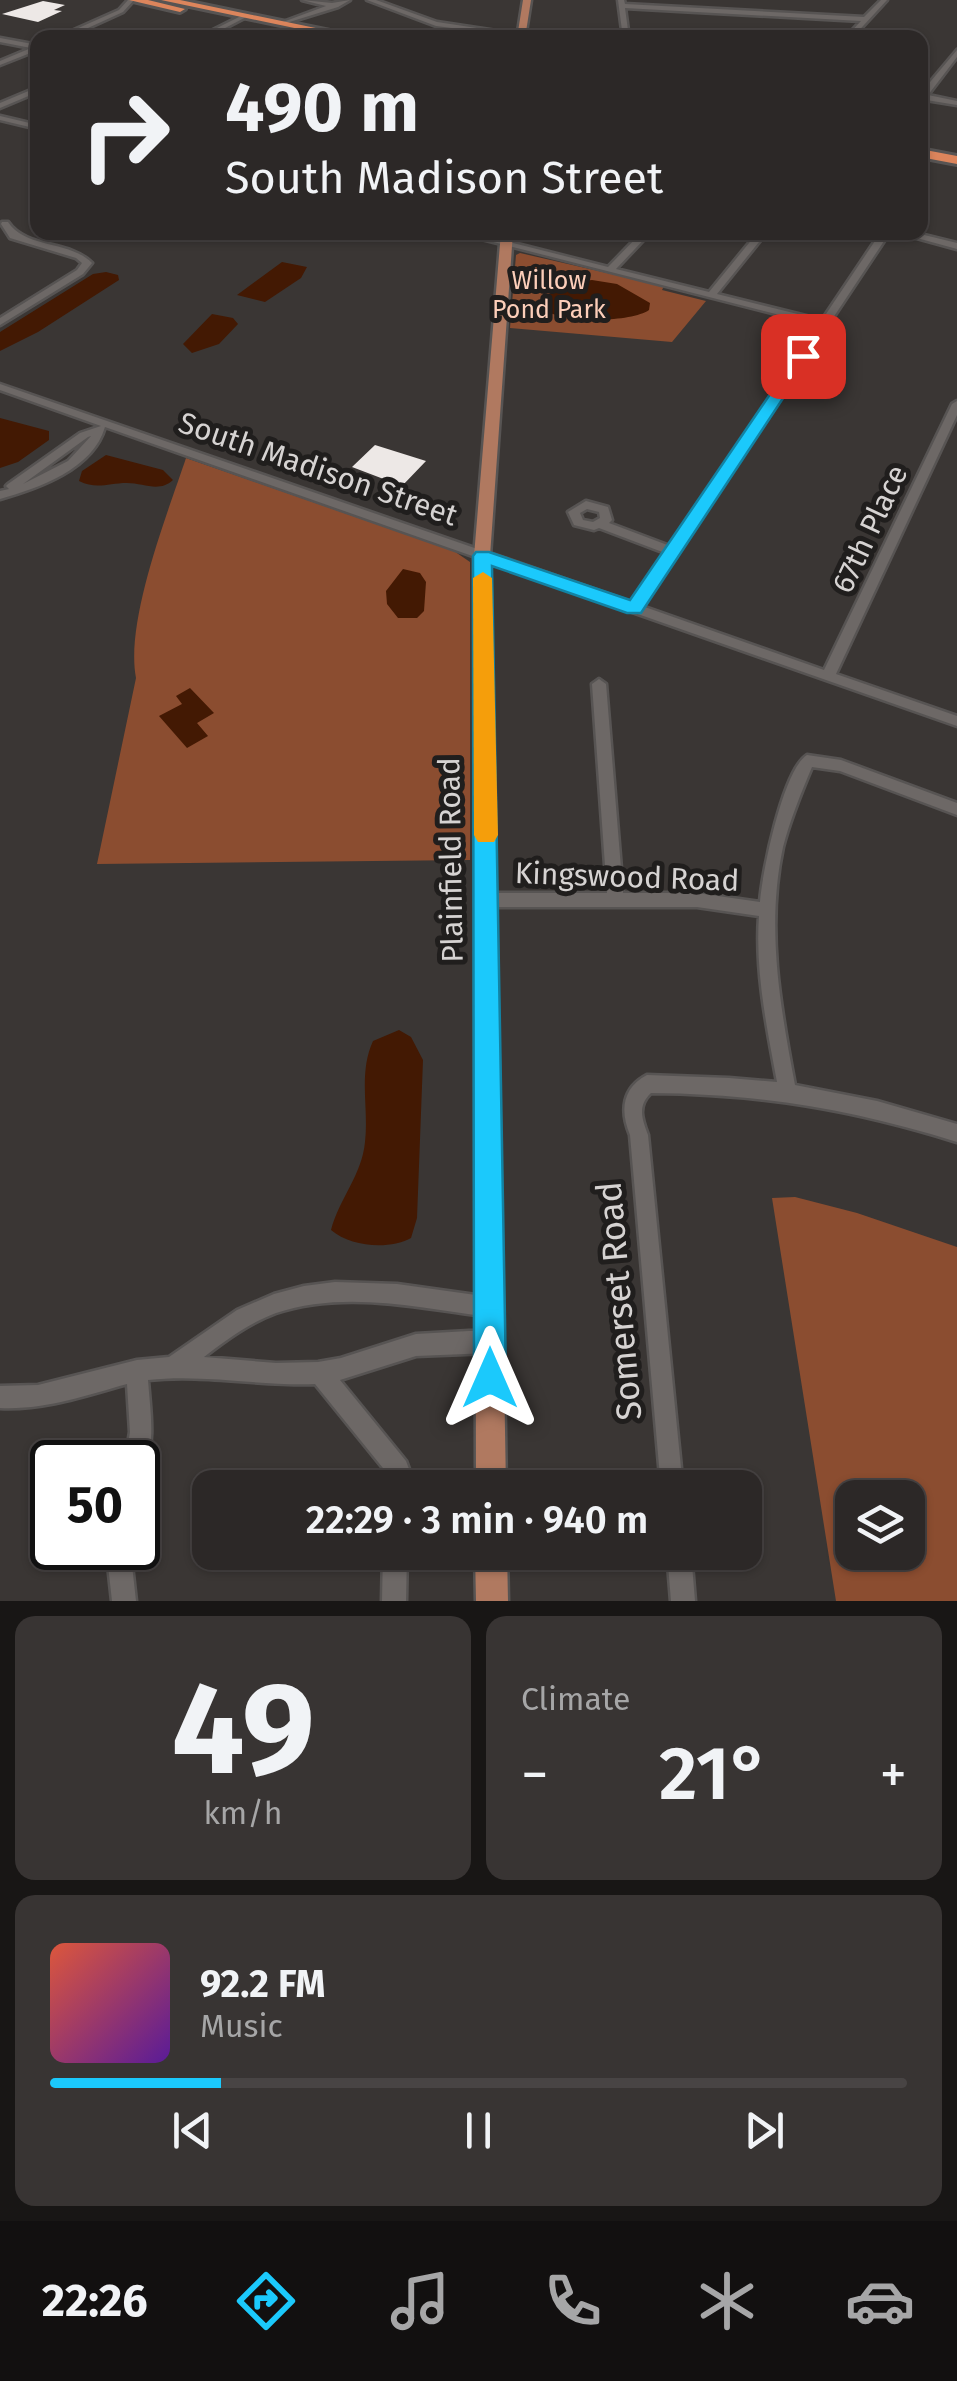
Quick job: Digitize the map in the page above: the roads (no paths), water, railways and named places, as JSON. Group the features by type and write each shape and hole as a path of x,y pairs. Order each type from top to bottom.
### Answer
{"highway":[{"path":"166,0 292,30"},
{"path":"130,3 320,30"},
{"path":"928,152 957,157"}],"main road":[{"path":"523,30 527,0"},
{"name":"Plainfield Road","path":"491,1470 482,556 507,240"},
{"path":"492,1570 492,1601"}],"street":[{"path":"306,0 336,6"},
{"path":"285,23 347,0"},
{"path":"370,0 436,24 477,30"},
{"path":"855,30 884,0"},
{"path":"76,30 130,3"},
{"path":"625,30 621,3 865,19"},
{"path":"216,30 241,18"},
{"path":"0,40 30,46"},
{"path":"0,63 30,50"},
{"path":"928,89 957,52"},
{"path":"0,106 30,93"},
{"path":"928,98 957,103"},
{"path":"0,118 30,125"},
{"path":"26,124 30,122"},
{"path":"0,322 88,263 12,236 5,224"},
{"path":"928,239 957,246"},
{"path":"513,240 610,270 825,324"},
{"path":"610,270 639,240"},
{"path":"711,296 756,240"},
{"path":"634,608 881,240"},
{"name":"South Madison Street","path":"0,387 957,721"},
{"name":"67th Place","path":"828,676 957,404"},
{"path":"100,429 96,439 62,469 25,488 0,494 84,434 100,429"},
{"path":"600,524 672,551"},
{"path":"599,684 616,900"},
{"path":"957,809 840,766 808,761 777,834 765,910 769,986 787,1089 876,1107 957,1133"},
{"name":"Kingswood Road","path":"487,900 698,900 765,910"},
{"name":"Somerset Road","path":"670,1470 638,1135 631,1109 635,1094 646,1084 787,1089"},
{"path":"174,1366 246,1316 318,1292 351,1289 490,1307"},
{"path":"0,1398 47,1397 138,1371 174,1366 263,1374 320,1373 354,1367 403,1348 444,1341 490,1342"},
{"path":"138,1371 140,1440"},
{"path":"320,1373 398,1470"},
{"path":"121,1570 124,1601"},
{"path":"394,1601 395,1570"},
{"path":"680,1570 683,1601"}],"park label":[{"name":"Willow Pond Park","path":"549,296"}]}
